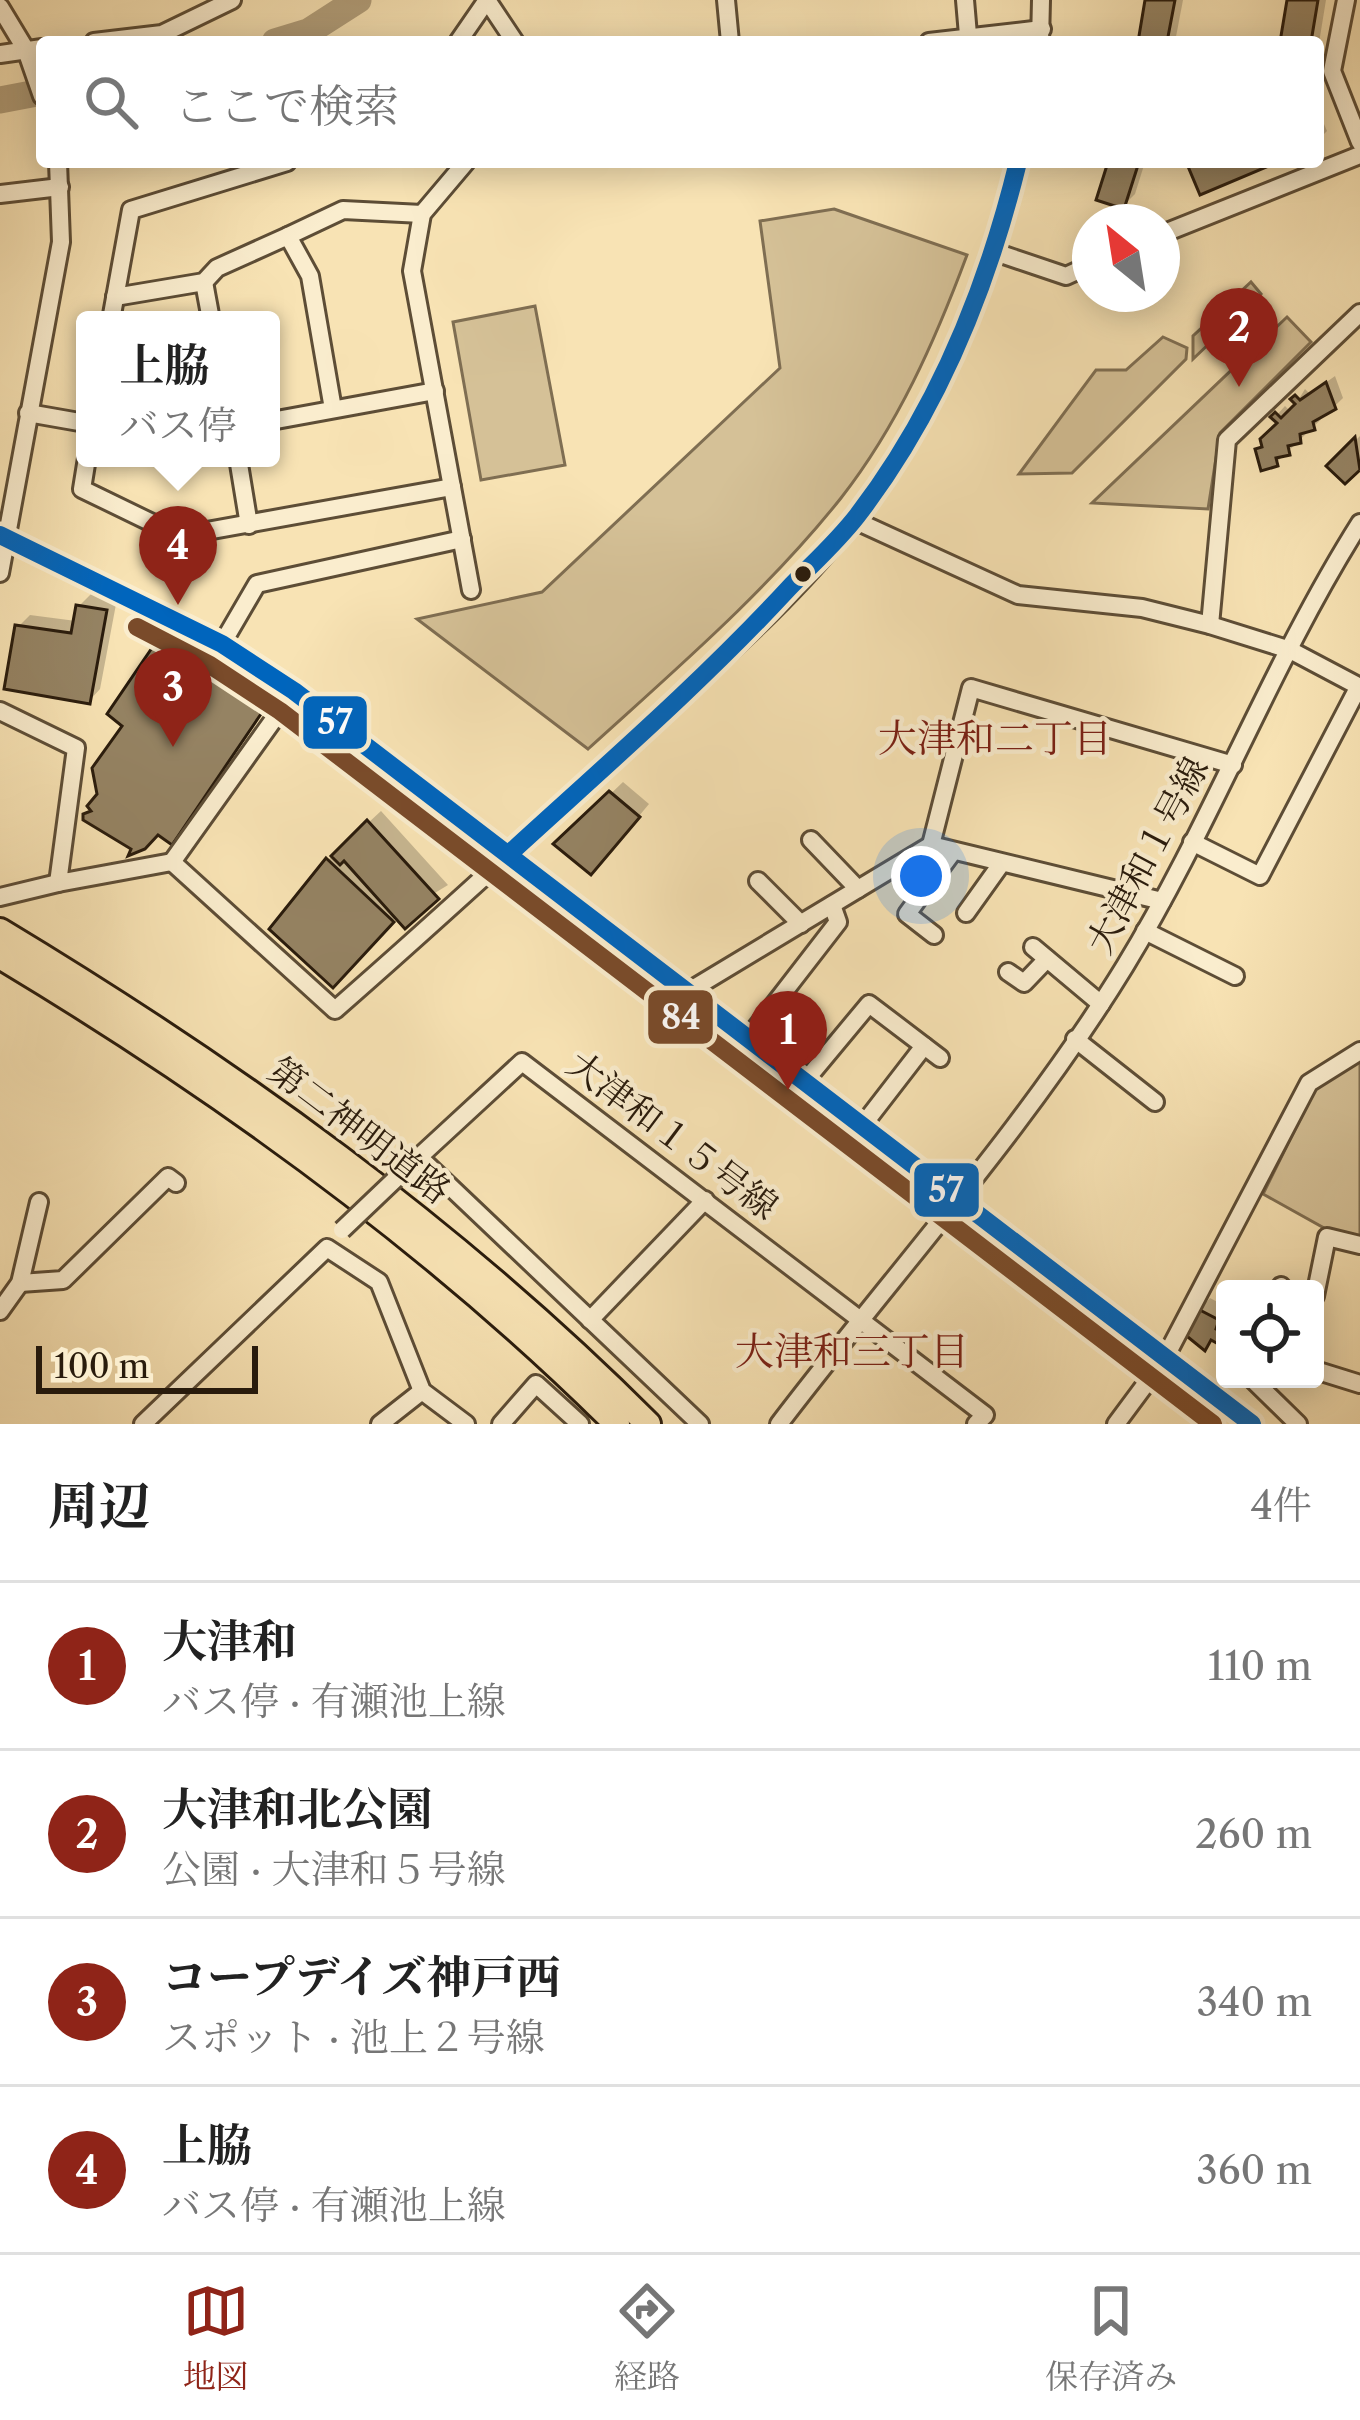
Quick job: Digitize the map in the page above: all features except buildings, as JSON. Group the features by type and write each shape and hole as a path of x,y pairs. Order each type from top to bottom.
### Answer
{"highway":[{"name":"第二神明道路","path":"0,931 124,1006 326,1143 476,1265 649,1424"},
{"name":"第二神明道路","path":"0,956 115,1024 307,1157 460,1280 617,1424"}],"street":[{"path":"145,36 162,34 232,0"},
{"path":"462,36 487,0 511,36"},
{"path":"726,0 729,36"},
{"path":"965,0 968,35"},
{"path":"962,36 1041,35 1041,0"},
{"path":"1346,0 1332,71 1360,142"},
{"path":"0,7 33,53"},
{"path":"0,54 33,53"},
{"path":"1180,227 1360,154"},
{"path":"0,573 61,242 58,168"},
{"path":"113,311 131,210 267,168"},
{"path":"461,168 422,214 412,271 471,590"},
{"path":"172,862 335,1010 766,618 854,520 897,458 931,394 995,253 1016,168"},
{"path":"0,217 2,194 60,187"},
{"path":"115,297 204,282 217,268 343,210 422,214"},
{"path":"288,236 310,276 333,409"},
{"path":"995,253 1066,275 1072,272"},
{"path":"204,282 210,311"},
{"path":"1210,625 1227,440 1360,313"},
{"path":"280,419 435,391"},
{"path":"28,412 76,421"},
{"path":"86,467 82,489 179,536 452,487"},
{"path":"240,467 250,525"},
{"path":"854,520 1018,595 1142,608 1210,625 1290,650 1359,689 1259,876 1192,842"},
{"name":"大津和１号線","path":"956,1196 1101,1004 1145,931 1360,523"},
{"path":"3,537 222,644 294,691 1252,1424"},
{"path":"222,644 257,584 462,539"},
{"path":"689,992 931,845 970,688 1233,765"},
{"path":"0,898 172,862 294,691"},
{"path":"0,711 76,748 58,883"},
{"path":"812,840 858,889"},
{"path":"931,845 1162,901"},
{"path":"934,935 907,914 952,853"},
{"path":"966,913 1001,864"},
{"path":"758,881 801,924"},
{"path":"748,1037 838,922 832,905"},
{"path":"1145,931 1235,976"},
{"path":"1008,972 1024,983 1040,953 1101,1004"},
{"path":"806,1081 869,1004 932,1052 863,1125"},
{"path":"1075,1039 1155,1102"},
{"path":"1116,1424 1165,1358 1309,1083 1360,1051"},
{"name":"大津和１５号線","path":"412,1163 522,1062 985,1415 976,1424"},
{"path":"142,1424 412,1163 700,1424"},
{"path":"20,1283 63,1280 168,1177 176,1184"},
{"path":"779,1424 956,1196"},
{"path":"590,1320 705,1200"},
{"path":"0,1311 20,1283 39,1202"},
{"path":"1318,1280 1327,1237 1360,1245"},
{"path":"327,1248 379,1282 422,1391 466,1424"},
{"path":"1324,1373 1360,1384"},
{"path":"501,1424 536,1384 580,1424"},
{"path":"1262,1388 1298,1424"},
{"path":"1277,1401 1282,1388"},
{"path":"380,1424 422,1391"}],"shaded area":[{"path":"834,209 967,255 928,350 880,441 841,498 720,628 588,749 417,619 542,592 780,368 760,221"},
{"path":"1251,282 1261,294 1193,359 1193,336"},
{"path":"535,306 565,465 481,480 453,322"},
{"path":"1287,317 1311,342 1220,433 1208,509 1092,503"},
{"path":"1163,337 1187,348 1186,359 1072,473 1019,474 1096,370 1126,370"},
{"path":"1360,1061 1360,1237 1326,1229 1263,1194 1316,1087"}],"waterway":[{"path":"295,36 358,0"},
{"path":"0,100 36,93"}],"transit line":[{"name":"57","path":"510,853 721,658 857,516 912,435 956,348 991,256 1016,168"},
{"name":"57","path":"0,535 222,644 294,691 1252,1424"},
{"name":"84","path":"137,627 210,665 280,711 1213,1424"}],"place":[{"name":"大津和北公園","path":"1239,387"},
{"name":"上脇","path":"178,605"},
{"name":"コープデイズ神戸西","path":"173,747"},
{"name":"大津和","path":"788,1090"}],"district":[{"name":"大津和二丁目","path":"995,738"},
{"name":"大津和三丁目","path":"852,1351"}]}
